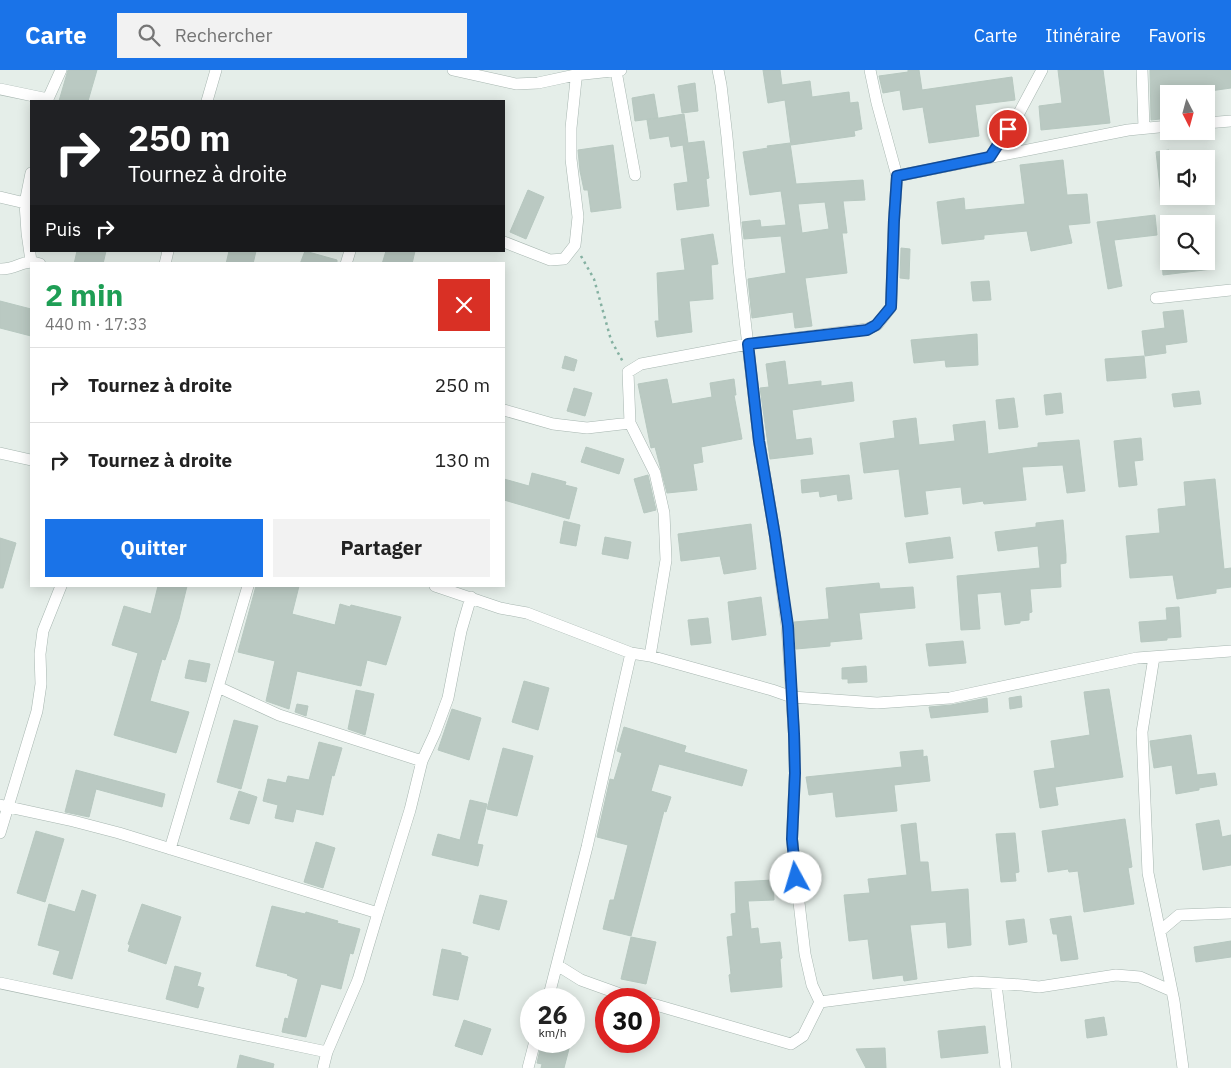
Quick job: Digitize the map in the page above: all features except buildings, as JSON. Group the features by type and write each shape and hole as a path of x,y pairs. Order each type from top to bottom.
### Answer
{"street":[{"path":"0,89 47,100 61,70"},
{"path":"207,100 216,70"},
{"path":"453,70 516,84 538,82 576,72 618,71 635,175"},
{"path":"718,70 722,85 739,268 759,441 788,626 795,773 792,839 795,868 805,954 812,985 820,1002"},
{"path":"650,656 666,560 664,513 655,473 630,422 628,372 640,364 748,344 867,330 876,325 891,307 897,176 870,70"},
{"path":"990,157 1018,115 1042,70"},
{"path":"1142,70 1144,128"},
{"path":"505,242 550,260 564,259 575,245 578,216 571,158 571,128 576,72"},
{"path":"1215,122 1231,121"},
{"path":"897,176 1128,130 1160,127"},
{"path":"30,178 25,203 30,232"},
{"path":"0,197 25,203"},
{"path":"0,269 30,263"},
{"path":"1156,298 1231,290"},
{"path":"505,410 553,424 588,428 630,422"},
{"path":"0,453 30,460"},
{"path":"0,833 4,807 37,712 41,684 40,654 43,631 61,587"},
{"path":"170,849 248,587"},
{"path":"438,587 500,608 527,612 631,653 650,656 792,697 877,703 950,698 1137,658 1231,651"},
{"path":"323,1068 327,1052 358,980 410,810 422,761 448,698 461,631 471,597"},
{"path":"551,988 587,847 631,653"},
{"path":"1154,657 1142,732 1148,873 1172,991 1183,1068"},
{"path":"218,687 280,715 422,761"},
{"path":"4,807 73,821 378,913"},
{"path":"1160,931 1179,915 1231,913"},
{"path":"557,965 581,980 603,988"},
{"path":"820,1002 975,982 1022,984 1039,987 1116,976 1140,977 1172,991"},
{"path":"0,983 327,1052"},
{"path":"996,984 1006,1068"},
{"path":"660,1006 791,1044 803,1036 820,1002"},
{"path":"528,1068 532,1053"}],"path":[{"path":"575,245 594,279 611,340 628,372"}],"route":[{"path":"796,878 792,839 795,773 788,626 759,441 748,344 867,330 876,325 891,307 897,176 990,157 1008,129"}]}
